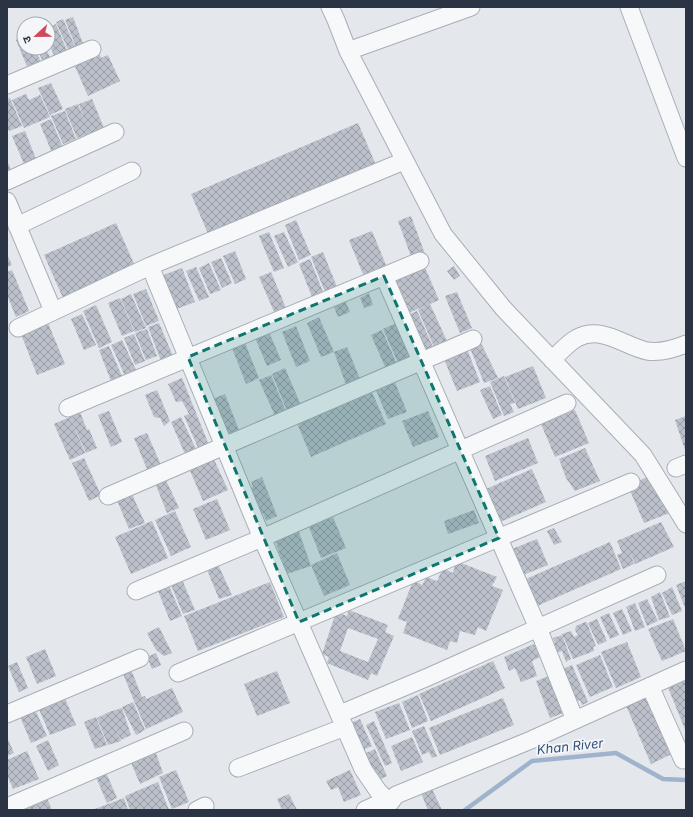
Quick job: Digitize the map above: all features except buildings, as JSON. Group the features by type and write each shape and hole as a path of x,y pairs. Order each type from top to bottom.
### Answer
{"street":[{"path":"330,7 348,51 443,234 503,308 643,455 686,524"},
{"path":"348,51 471,7"},
{"path":"630,7 686,158"},
{"path":"7,85 92,49"},
{"path":"7,181 115,132"},
{"path":"18,328 150,266 404,161"},
{"path":"17,226 132,171"},
{"path":"7,201 53,312"},
{"path":"68,408 420,261"},
{"path":"150,266 262,538 363,769 378,791 390,804"},
{"path":"384,276 538,628 575,720"},
{"path":"552,360 566,346 578,338 591,333 602,334 647,351 663,351 686,344"},
{"path":"108,496 473,339"},
{"path":"136,591 262,538 567,403"},
{"path":"178,673 631,482"},
{"path":"238,768 342,720 428,677 657,575"},
{"path":"7,714 140,658"},
{"path":"365,810 390,804 396,795 531,740 686,670"},
{"path":"650,686 683,760"},
{"path":"7,807 184,731"}],"highlighted area":[{"path":"384,276 499,538 299,622 188,357"}],"waterway":[{"name":"Khan River","path":"465,810 532,761 616,753 663,779 686,780"}]}
